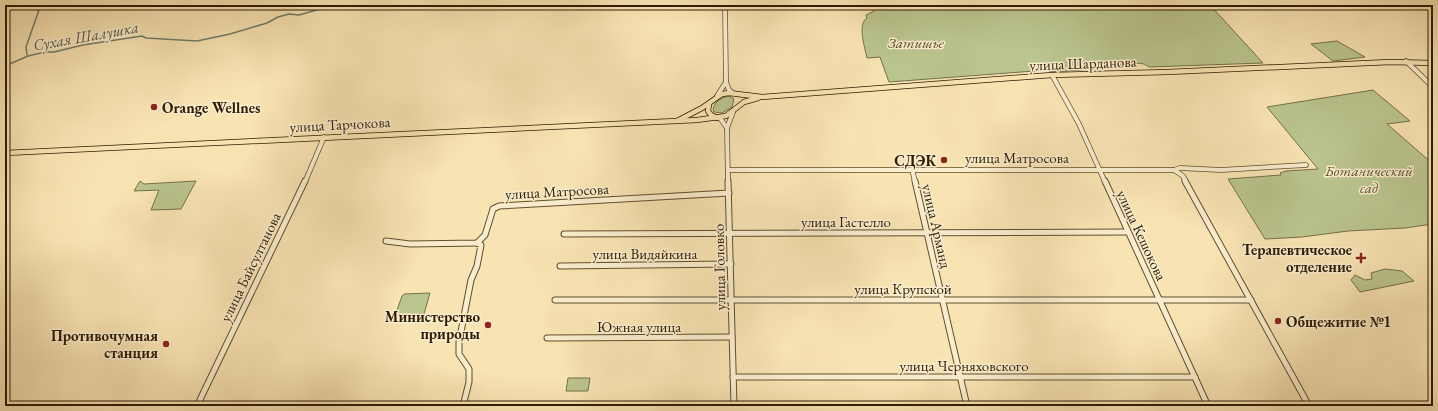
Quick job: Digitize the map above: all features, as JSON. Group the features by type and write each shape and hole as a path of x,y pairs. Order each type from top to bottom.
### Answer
{"main road":[{"name":"улица Шарданова","path":"1406,61 1412,59 1433,60"},
{"name":"улица Шарданова","path":"762,97 1052,75 1168,72 1406,61 1433,63"},
{"path":"676,121 709,104 717,96 726,93 762,97"},
{"path":"734,94 740,99 739,106"},
{"path":"709,104 707,108 709,114 719,118 733,112 739,106 762,97"},
{"name":"улица Тарчокова","path":"5,153 719,118"}],"street":[{"path":"725,5 726,82 729,90 734,94"},
{"path":"1406,61 1433,87"},
{"name":"улица Кешокова","path":"1052,75 1079,124 1208,406"},
{"path":"717,96 726,82"},
{"path":"727,128 733,112"},
{"path":"719,118 727,128"},
{"name":"улица Головко","path":"727,128 730,193 734,406"},
{"name":"улица Байсултанова","path":"197,406 304,183 324,137"},
{"name":"улица Матросова","path":"729,170 1174,170 1180,168 1221,170 1306,166"},
{"name":"улица Арманд","path":"912,169 967,406"},
{"path":"1174,170 1183,176 1309,406"},
{"name":"улица Матросова","path":"477,243 485,235 493,209 499,206 730,193"},
{"name":"улица Гастелло","path":"564,234 1128,232"},
{"path":"386,241 410,244 477,243 481,246 477,266 471,280 459,342 459,354 469,369 463,406"},
{"name":"улица Видяйкина","path":"560,266 731,264"},
{"name":"улица Крупской","path":"555,300 1251,300"},
{"name":"Южная улица","path":"547,338 732,337"},
{"name":"улица Черняховского","path":"733,378 1195,377"}],"green space":[{"name":"Затишье","path":"891,5 1210,5 1263,63 1149,67 1141,63 1107,68 1050,72 1048,70 889,82 880,57 867,58 863,43 862,25 867,18 866,15 874,11 873,8"},
{"path":"1337,41 1365,57 1333,61 1311,44"},
{"name":"Ботанический сад","path":"1373,90 1410,121 1387,124 1433,164 1433,224 1405,228 1348,231 1302,237 1265,239 1228,179 1281,175 1280,173 1286,171 1318,169 1267,107"},
{"path":"729,96 734,99 732,107 722,113 714,112 713,109 717,102"},
{"path":"140,181 144,184 196,181 181,209 151,210 159,190 134,191"},
{"path":"1385,269 1402,271 1414,281 1360,292 1351,280 1355,275 1365,280 1372,279 1371,273"},
{"path":"430,293 424,314 398,315 396,313 404,294"},
{"path":"568,378 590,378 588,391 566,391"}],"waterway":[{"path":"27,55 26,47 39,10 31,5"},
{"name":"Сухая Шалушка","path":"5,66 28,56 45,52 54,52 83,45 142,36 146,38 197,41 230,34 267,23 278,17 289,14 299,15 334,5"}],"place":[{"name":"Orange Wellnes","path":"154,107"},
{"name":"СДЭК","path":"944,160"},
{"name":"Терапевтическое отделение","path":"1361,258"},
{"name":"Общежитие №1","path":"1278,321"},
{"name":"Министерство природы","path":"488,325"},
{"name":"Противочумная станция","path":"166,344"}]}
